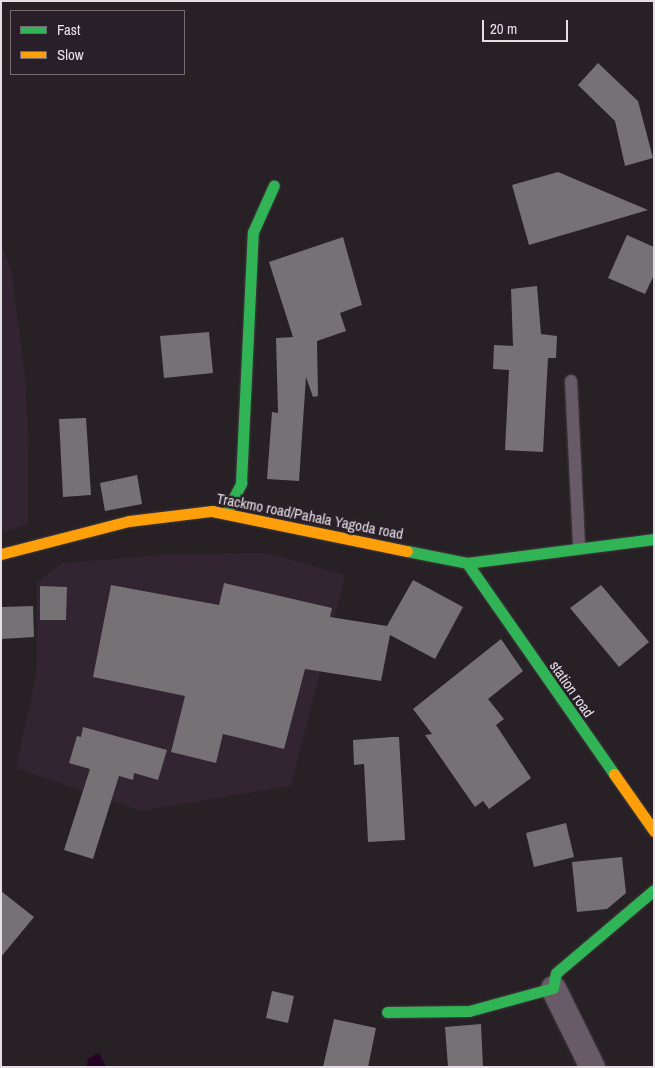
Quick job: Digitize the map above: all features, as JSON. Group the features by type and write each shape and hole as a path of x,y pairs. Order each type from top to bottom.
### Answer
{"street":[{"path":"226,514 241,482 253,232 274,185"},
{"name":"Trackmo road/Pahala Yagoda road","path":"1,554 129,521 212,511 467,563 579,547 654,539"},
{"name":"station road","path":"467,563 654,831"},
{"path":"592,1067 553,988 556,973 654,890"},
{"path":"387,1012 469,1011 553,988"}],"lane":[{"path":"571,381 579,547"}],"shaded area":[{"path":"1,243 11,270 26,383 28,524 1,533"},
{"path":"267,553 345,575 291,786 142,811 16,768 37,670 37,583 62,563 174,554"},
{"path":"99,1053 106,1067 87,1067 88,1059"}],"building":[{"path":"598,63 638,101 653,158 625,166 615,121 578,85"},
{"path":"558,172 648,210 529,245 512,185"},
{"path":"627,235 654,247 654,275 645,294 608,278"},
{"path":"343,237 362,305 340,313 346,331 317,341 318,396 313,397 306,377 299,481 267,479 272,412 278,413 276,338 293,337 269,262"},
{"path":"537,286 541,334 557,336 556,358 548,358 543,452 505,450 509,370 493,369 494,345 513,346 511,289"},
{"path":"209,332 213,373 164,378 160,336"},
{"path":"86,418 91,495 63,497 59,419"},
{"path":"137,475 142,504 105,511 100,483"},
{"path":"413,580 463,607 435,659 390,635 381,681 305,669 284,749 223,734 216,763 171,752 185,696 93,677 111,585 219,605 224,583 332,608 330,617 387,626"},
{"path":"601,585 649,642 619,667 570,608"},
{"path":"40,586 67,587 66,620 40,620"},
{"path":"33,606 34,637 1,639 1,607"},
{"path":"501,639 523,671 488,699 504,719 496,725 531,778 489,809 483,801 475,807 425,735 432,734 413,709"},
{"path":"83,727 167,750 158,780 134,773 133,780 119,776 93,859 64,850 90,769 69,763 77,736 81,737"},
{"path":"399,737 405,840 368,842 364,764 354,765 353,740"},
{"path":"566,823 574,857 534,867 526,833"},
{"path":"622,857 626,893 607,909 577,912 572,862"},
{"path":"1,891 34,917 1,957"},
{"path":"272,991 294,996 288,1023 266,1018"},
{"path":"334,1019 376,1028 368,1067 323,1067"},
{"path":"481,1024 483,1067 448,1067 445,1027"}],"traffic: fast":[{"path":"226,513 241,483 253,232 274,185"},
{"path":"407,551 467,563 654,539"},
{"path":"467,563 614,774"},
{"path":"387,1012 469,1011 553,988 556,973 654,890"}],"traffic: slow":[{"path":"1,554 129,521 212,511 407,551"},
{"path":"614,774 654,831"}]}
